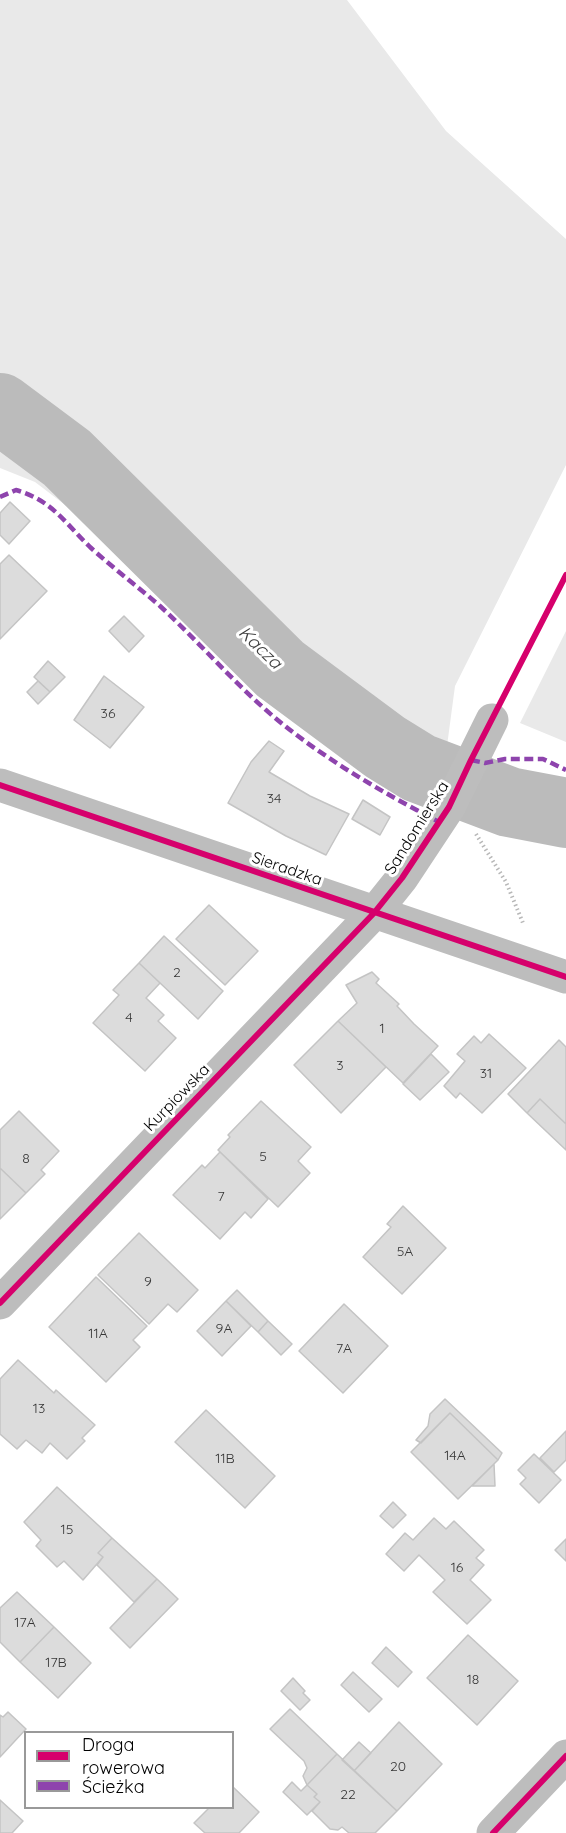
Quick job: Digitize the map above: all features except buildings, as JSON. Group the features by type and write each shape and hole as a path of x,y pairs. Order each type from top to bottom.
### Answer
{"street":[{"name":"Sandomierska","path":"374,914 402,878 449,807 492,720"},
{"name":"Sieradzka","path":"0,785 374,914 566,977"},
{"name":"Kurpiowska","path":"0,1303 374,914"},
{"path":"493,1833 566,1756"}],"path":[{"path":"449,807 466,817 506,882 533,947 535,967"}],"shaded area":[{"path":"0,0 347,0 446,131 566,239 566,465 455,686 447,746 383,709 143,517 140,562 35,482 0,468"},
{"path":"566,631 566,742 520,723"}],"waterway":[{"name":"Kacza","path":"0,408 67,458 280,669 385,747 419,768 509,802 566,813"}],"marked path":[{"path":"0,497 16,490 49,506 90,547 160,606 274,717 313,747 354,774 439,822"},
{"path":"471,760 485,763 505,759 543,759 566,770"}],"cycle path":[{"path":"0,1303 374,913 402,878 449,807 566,575"},
{"path":"0,785 566,977"},
{"path":"493,1833 566,1756"}]}
